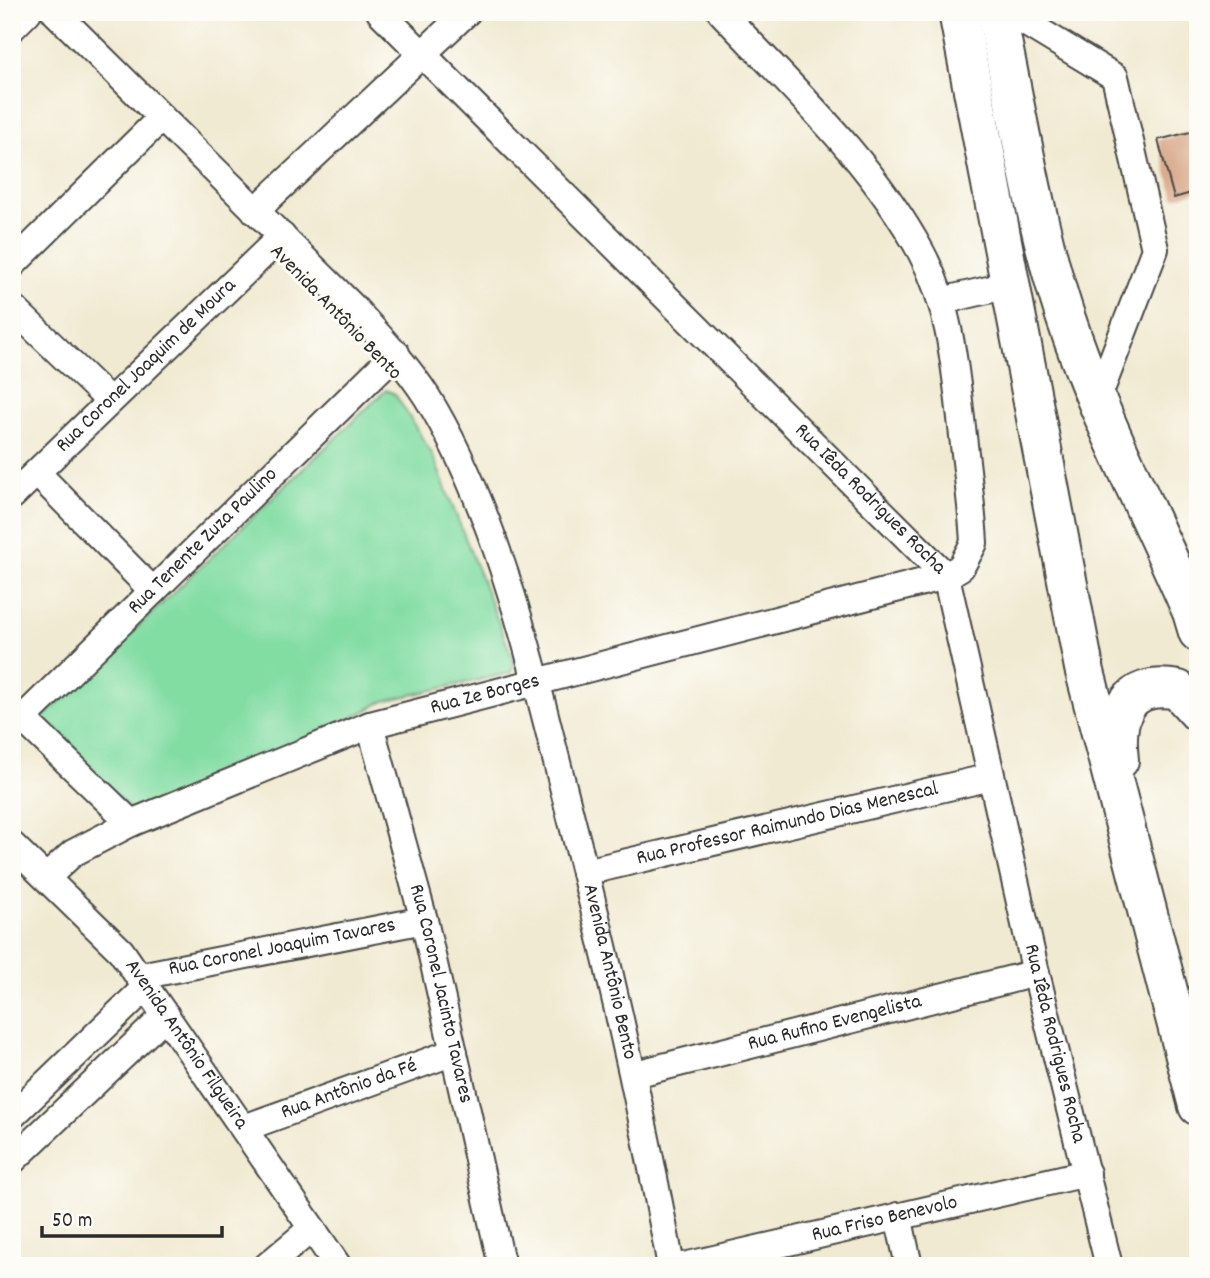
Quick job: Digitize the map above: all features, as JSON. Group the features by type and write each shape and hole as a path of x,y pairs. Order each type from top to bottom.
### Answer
{"highway":[{"path":"958,12 1084,668 1198,1106"},
{"path":"996,12 1052,272 1073,338 1097,400 1196,617"},
{"path":"1126,836 1118,751 1120,713 1136,695 1158,688 1178,690 1198,712"}],"street":[{"path":"12,27 28,12"},
{"name":"Avenida Antônio Bento","path":"35,12 255,211 276,241"},
{"name":"Avenida Antônio Bento","path":"55,12 155,123 392,357 434,435 536,680 635,1074 671,1266"},
{"name":"Rua Iêda Rodrigues Rocha","path":"380,12 946,576 1036,974 1109,1266"},
{"path":"255,211 467,12"},
{"path":"721,12 849,150 888,198 922,254 941,301 952,345 974,543 961,567 946,576"},
{"path":"1008,12 1115,77 1155,249 1097,400"},
{"path":"12,265 155,123"},
{"name":"Rua Coronel Joaquim de Moura","path":"12,496 276,241"},
{"path":"941,301 1009,285"},
{"path":"12,307 110,401"},
{"name":"Rua Tenente Zuza Paulino","path":"18,724 392,357"},
{"path":"37,473 153,592"},
{"name":"Rua Ze Borges","path":"47,877 73,853 131,823 370,725 946,576"},
{"path":"18,724 131,823"},
{"name":"Rua Coronel Jacinto Tavares","path":"370,725 424,920 502,1266"},
{"name":"Rua Professor Raimundo Dias Menescal","path":"585,872 991,777"},
{"name":"Avenida Antônio Filgueira","path":"12,845 121,951 338,1266"},
{"name":"Rua Coronel Joaquim Tavares","path":"12,1116 142,982 424,920"},
{"name":"Rua Rufino Evengelista","path":"635,1074 1036,974"},
{"path":"12,1161 166,1016"},
{"name":"Rua Antônio da Fé","path":"244,1128 454,1052"},
{"name":"Rua Friso Benevolo","path":"684,1266 1087,1173"},
{"path":"898,1216 909,1266"},
{"path":"267,1266 311,1229"}],"green space":[{"path":"386,390 395,394 432,454 515,664 510,673 384,701 281,755 135,814 40,720"}],"building":[{"path":"1198,130 1198,191 1174,198 1158,140"}]}
